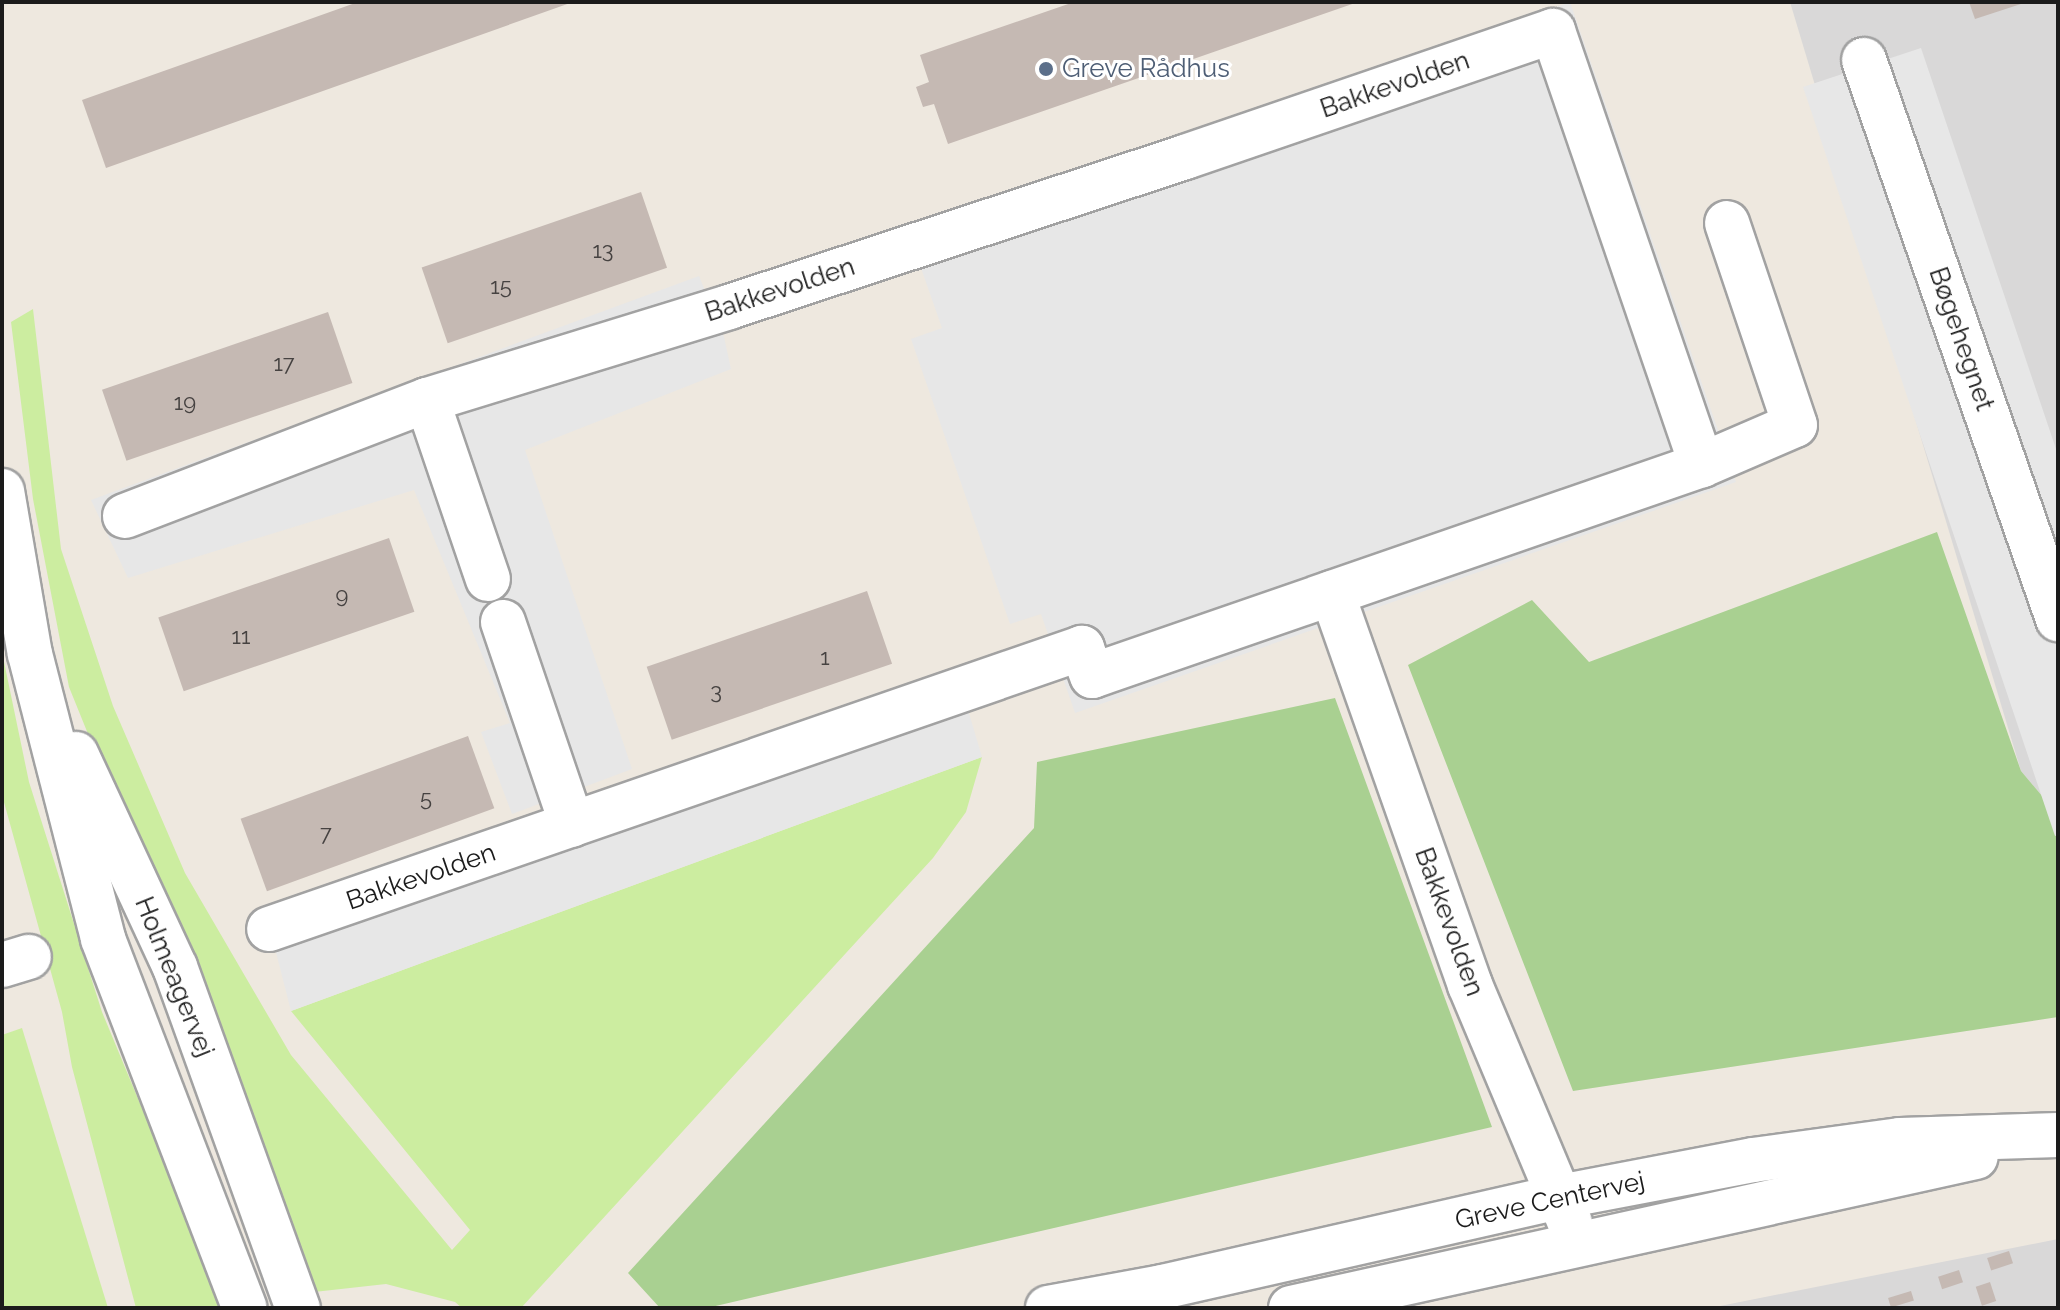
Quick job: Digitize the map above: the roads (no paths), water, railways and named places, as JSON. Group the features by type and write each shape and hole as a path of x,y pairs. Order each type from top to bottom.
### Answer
{"street":[{"name":"Bakkevolden","path":"125,516 427,400 729,307 1185,157 1553,31 1702,465 1092,676 1082,648 269,929"},
{"name":"Bøgehegnet","path":"1864,60 2058,619"},
{"path":"1702,465 1795,425 1727,223"},
{"path":"427,400 488,579"},
{"name":"Holmeagervej","path":"2,491 30,654 103,939 245,1308"},
{"name":"Bakkevolden","path":"1332,593 1470,985 1578,1245"},
{"path":"503,622 572,825"},
{"name":"Holmeagervej","path":"30,654 175,967 298,1308"},
{"name":"Greve Centervej","path":"1048,1308 1162,1287 1559,1197 1753,1160 1900,1140 2058,1138"},
{"name":"Greve Centervej","path":"1291,1308 2058,1138"}],"place":[{"name":"Greve Rådhus","path":"1046,69"}]}
